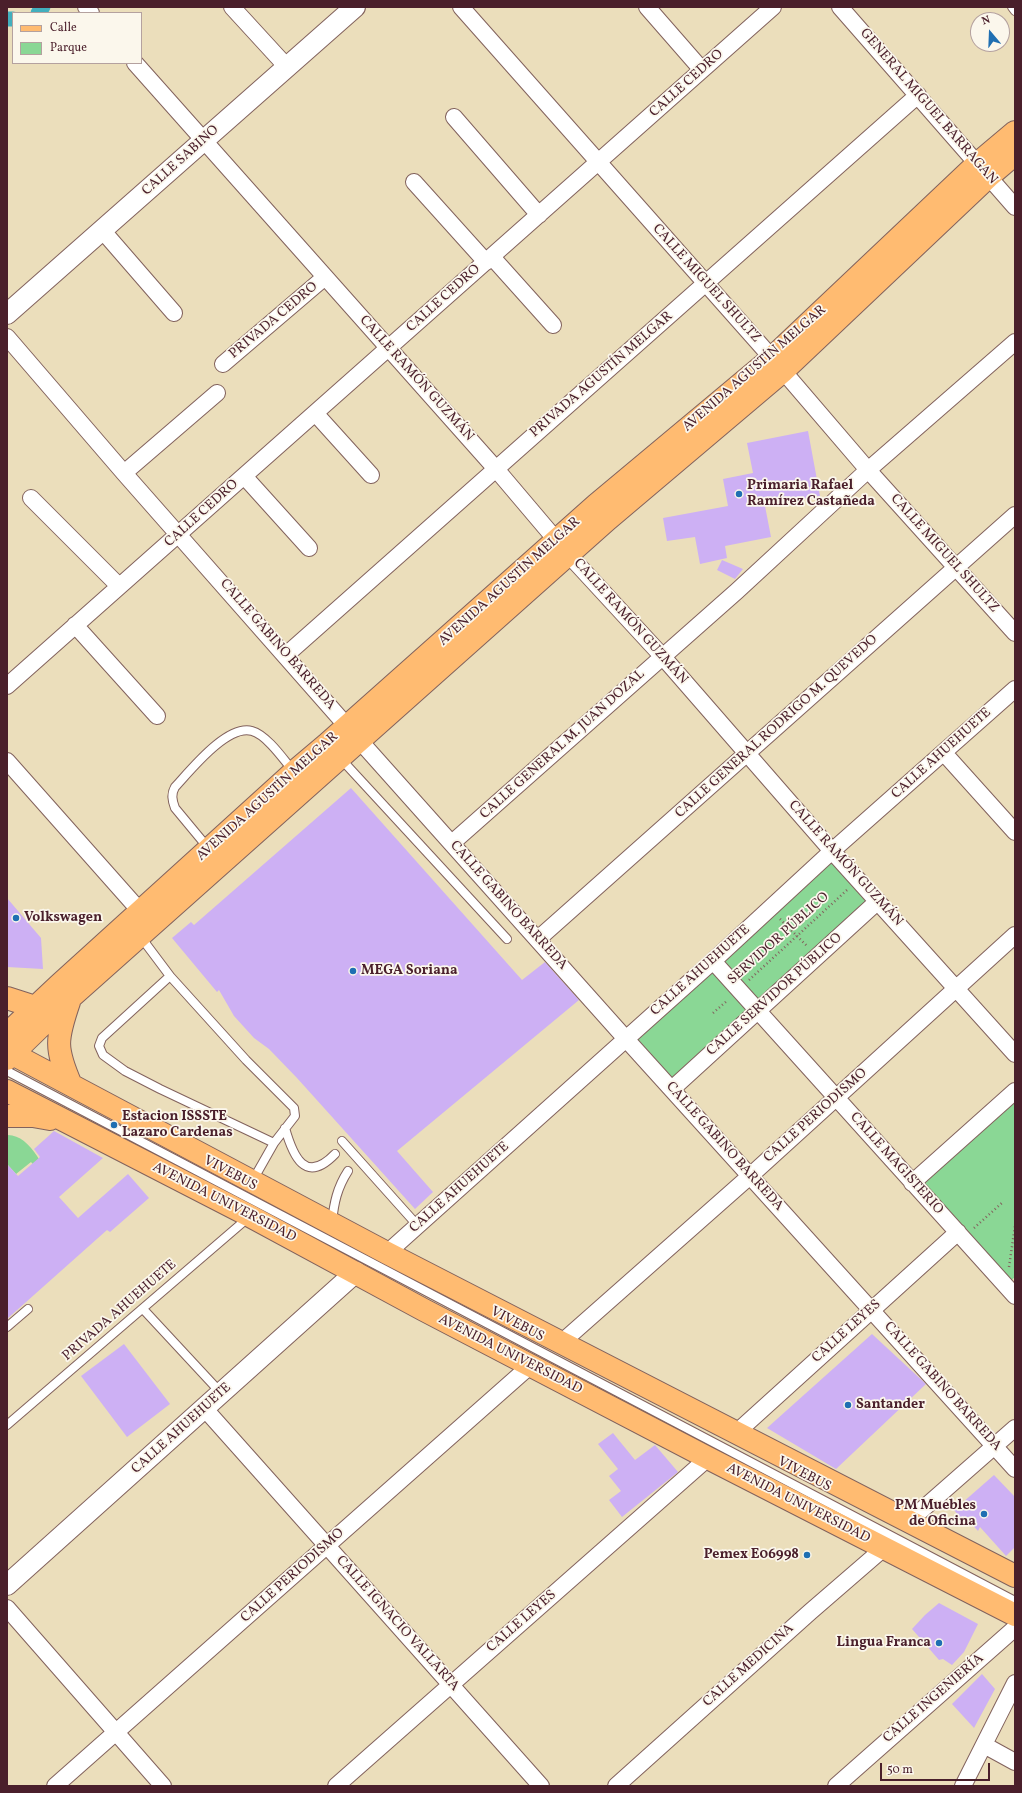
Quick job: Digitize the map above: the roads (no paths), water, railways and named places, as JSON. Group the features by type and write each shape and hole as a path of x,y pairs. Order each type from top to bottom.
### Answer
{"main road":[{"name":"AVENIDA AGUSTÍN MELGAR","path":"8,1054 35,1007 209,850 301,779 563,547 778,364 983,171 1015,132"},
{"name":"AVENIDA AGUSTÍN MELGAR","path":"983,171 1015,154"},
{"name":"AVENIDA AGUSTÍN MELGAR","path":"8,1054 140,936 301,779 340,758 354,733"},
{"path":"7,998 35,1007"},
{"path":"70,998 59,1031 58,1045 60,1059 71,1085"},
{"path":"8,1054 71,1085 252,1180 387,1254 1015,1576"},
{"name":"AVENIDA UNIVERSIDAD","path":"7,1092 250,1216 424,1310 708,1458 1015,1615"},
{"path":"7,1116 33,1116 65,1121"}],"street":[{"path":"232,7 287,67"},
{"name":"CALLE SABINO","path":"7,314 355,7"},
{"name":"CALLE MIGUEL SHULTZ","path":"461,7 778,364 868,470 1015,633"},
{"path":"646,7 702,70"},
{"name":"CALLE CEDRO","path":"7,686 773,7"},
{"name":"GENERAL MIGUEL BARRAGAN","path":"840,7 1015,207"},
{"name":"CALLE RAMÓN GUZMÁN","path":"136,64 496,469 563,547 662,657 832,851 1015,1054"},
{"name":"PRIVADA AGUSTÍN MELGAR","path":"286,655 918,95"},
{"path":"454,117 539,215"},
{"path":"414,182 553,325"},
{"path":"102,230 174,314"},
{"name":"PRIVADA CEDRO","path":"223,364 326,277"},
{"name":"CALLE GABINO BARREDA","path":"7,337 124,473 626,1039 1015,1469"},
{"name":"CALLE GENERAL M. JUAN DOZAL","path":"452,843 737,591 868,470 1015,342"},
{"path":"124,473 217,393"},
{"path":"315,413 371,475"},
{"path":"244,476 309,548"},
{"path":"31,498 119,586"},
{"name":"CALLE GENERAL RODRIGO M. QUEVEDO","path":"538,939 1015,515"},
{"path":"76,625 157,716"},
{"name":"CALLE AHUEHUETE","path":"387,1254 713,961 832,851 1015,689"},
{"path":"944,753 1015,832"},
{"path":"7,761 140,911"},
{"name":"CALLE SERVIDOR PÚBLICO","path":"672,1089 878,901"},
{"name":"CALLE PERIODISMO","path":"561,1343 750,1176 1015,935"},
{"name":"CALLE MAGISTERIO","path":"713,961 912,1183 960,1235 1012,1286"},
{"path":"912,1183 1015,1091"},
{"name":"CALLE LEYES","path":"736,1433 872,1310 960,1235"},
{"name":"CALLE AHUEHUETE","path":"7,1585 356,1272"},
{"name":"CALLE PERIODISMO","path":"55,1786 531,1365"},
{"name":"CALLE IGNACIO VALLARTA","path":"205,1409 541,1786"},
{"path":"908,1522 1015,1428"},
{"name":"CALLE LEYES","path":"336,1786 708,1458"},
{"name":"CALLE MEDICINA","path":"616,1786 810,1612 884,1548"},
{"path":"7,1608 163,1786"},
{"name":"CALLE INGENIERÍA","path":"836,1786 1015,1628"},
{"path":"963,1786 1015,1683"},
{"path":"984,1745 1015,1762"}],"lane":[{"path":"1012,7 1015,10"},
{"path":"209,850 175,808 172,801 173,791 198,762 229,736 246,730 253,731 261,736 278,752 301,779"},
{"path":"340,758 507,939"},
{"path":"140,936 170,976 246,1060 294,1108 295,1116 274,1143 252,1180"},
{"path":"170,976 102,1038 99,1046 102,1055 125,1071 160,1089 274,1143"},
{"name":"VIVEBUS","path":"8,1054 1015,1601"},
{"path":"286,1128 292,1150 298,1161 307,1167 316,1167 325,1163 334,1154"},
{"path":"342,1141 418,1226"},
{"path":"332,1223 335,1197 348,1171"},
{"name":"PRIVADA AHUEHUETE","path":"7,1425 250,1216"},
{"path":"7,1327 28,1309"},
{"path":"143,1309 221,1394"}],"waterway":[{"path":"39,12 43,7"},
{"path":"7,19 12,19"}],"place":[{"name":"Primaria Rafael Ramírez Castañeda","path":"739,494"},
{"name":"Volkswagen","path":"16,918"},
{"name":"MEGA Soriana","path":"353,971"},
{"name":"Estacion ISSSTE Lazaro Cardenas","path":"114,1125"},
{"name":"Santander","path":"848,1405"},
{"name":"PM Muebles de Oficina","path":"984,1514"},
{"name":"Pemex E06998","path":"807,1555"},
{"name":"Lingua Franca","path":"939,1643"}]}
